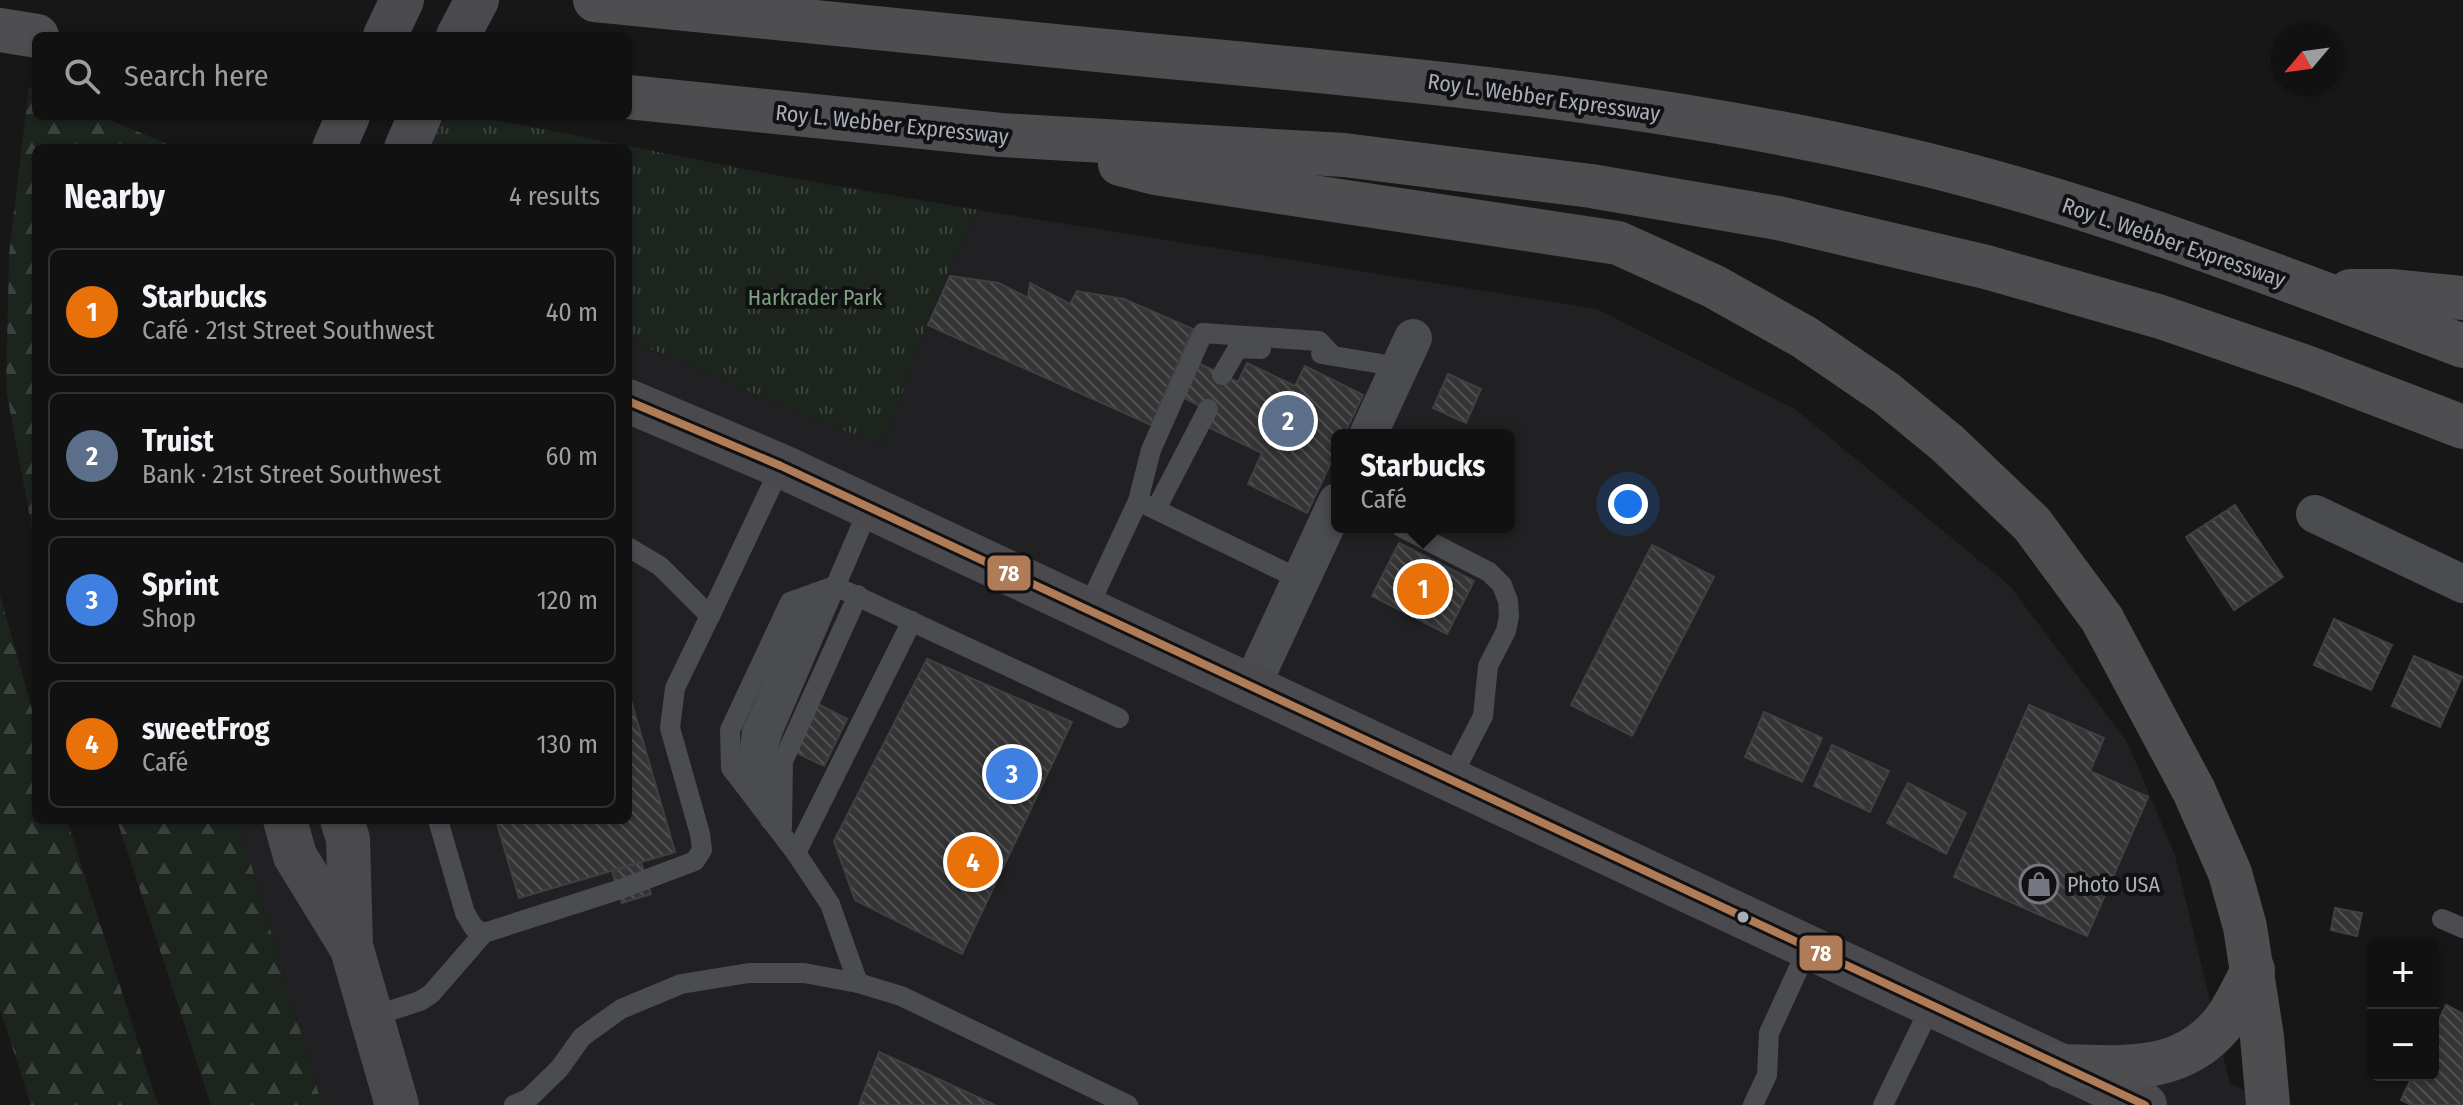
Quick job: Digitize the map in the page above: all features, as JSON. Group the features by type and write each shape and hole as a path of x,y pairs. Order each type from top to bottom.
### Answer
{"highway":[{"name":"Roy L. Webber Expressway","path":"595,0 1414,79 1617,104 1890,156 1977,179 2195,246 2463,346"},
{"path":"0,30 32,35"},
{"name":"Roy L. Webber Expressway","path":"632,97 1001,135 1344,155 1591,186 1778,218 1986,267 2161,317 2306,367 2463,427"},
{"path":"1001,135 1155,173 1618,243 1713,286 1804,337 1886,393 1947,443 2032,524 2102,619 2194,791 2230,873 2253,970 2268,1105"},
{"path":"2320,292 2391,291 2463,298"},
{"path":"2060,1066 2161,1064 2193,1051 2221,1026 2253,970"}],"main road":[{"path":"387,32 402,0"},
{"path":"460,32 477,0"},
{"path":"336,144 346,120"},
{"path":"408,144 418,120"},
{"path":"632,403 781,466 2145,1105"},
{"path":"286,824 295,856 351,946"},
{"path":"343,824 348,839 351,946 397,1105"}],"street":[{"path":"1371,429 1407,352"},
{"path":"2315,514 2463,584"},
{"path":"1251,687 1331,515"}],"lane":[{"path":"1147,505 1151,450 1203,333 1319,341 1332,355"},
{"path":"1222,375 1238,348 1332,355 1407,352"},
{"path":"1087,610 1147,505 1208,409"},
{"path":"371,1017 420,1001 431,994 484,933 618,890 695,861 702,850 700,834 670,728 675,688 781,466"},
{"path":"1147,505 1301,580"},
{"path":"776,828 765,756 869,508"},
{"path":"1413,533 1489,572 1502,585 1508,601 1506,631 1488,666 1483,716 1450,780"},
{"path":"632,549 660,566 710,616"},
{"path":"858,983 830,904 796,853 731,768 730,730 790,602 835,586 1119,718"},
{"path":"776,828 783,761 858,595"},
{"path":"796,853 912,621"},
{"path":"439,824 465,913 474,928 484,933"},
{"path":"2442,919 2463,928"},
{"path":"1753,1105 1767,1075 1769,1033 1808,948"},
{"path":"524,1103 559,1069 582,1037 621,1009 681,984 749,973 804,973 858,983 901,996 1128,1105"},
{"path":"1883,1105 1931,1006"}],"shaded area":[{"path":"979,210 1597,309 1795,409 2009,585 2127,742 2175,855 2230,1084 2279,1105 322,1105 239,824 632,824 632,341 806,416 883,445 941,288"}],"green space":[{"path":"29,87 32,88 32,120 110,120 167,144 32,144 32,529 6,389 9,254"},
{"name":"Harkrader Park","path":"443,120 496,120 618,144 432,144"},
{"name":"Harkrader Park","path":"632,147 979,210 941,288 883,445 806,416 632,341"},
{"path":"0,595 32,709 32,824 68,824 158,1105 31,1105 0,1009"},
{"path":"118,824 239,824 322,1105 211,1105"}],"building":[{"path":"950,276 999,283 1028,298 1030,283 1070,304 1077,291 1124,299 1193,329 1151,425 928,325"},
{"path":"1198,363 1238,382 1247,363 1295,386 1305,366 1363,395 1347,429 1331,429 1331,463 1307,513 1248,484 1262,453 1208,427 1214,413 1182,397"},
{"path":"1448,374 1481,389 1466,423 1433,408"},
{"path":"2235,505 2283,577 2234,610 2186,537"},
{"path":"1399,543 1474,581 1447,634 1372,596"},
{"path":"1652,545 1714,577 1632,736 1571,705"},
{"path":"2334,619 2392,645 2371,690 2314,665"},
{"path":"2414,656 2462,677 2440,727 2392,706"},
{"path":"927,659 1072,722 962,954 855,900 834,841"},
{"path":"632,704 675,852 519,898 497,824 632,824"},
{"path":"818,704 847,719 824,766 795,752"},
{"path":"2029,705 2104,738 2090,771 2148,797 2087,936 1954,877"},
{"path":"1764,712 1822,738 1802,782 1745,757"},
{"path":"1832,745 1889,771 1870,812 1814,786"},
{"path":"1908,783 1966,813 1946,854 1887,823"},
{"path":"641,862 651,894 622,903 612,871"},
{"path":"2335,908 2362,913 2357,936 2331,930"},
{"path":"2446,1005 2463,1014 2463,1105 2412,1105 2401,1100 2410,1081 2439,1081 2439,1020"},
{"path":"879,1052 995,1105 859,1105"}],"transit line":[{"name":"78","path":"632,403 781,466 2145,1105"}],"place":[{"name":"Truist","path":"1288,421"},
{"name":"Starbucks","path":"1423,589"},
{"name":"Sprint","path":"1012,774"},
{"name":"sweetFrog","path":"973,862"},
{"name":"Photo USA","path":"2039,884"}]}
